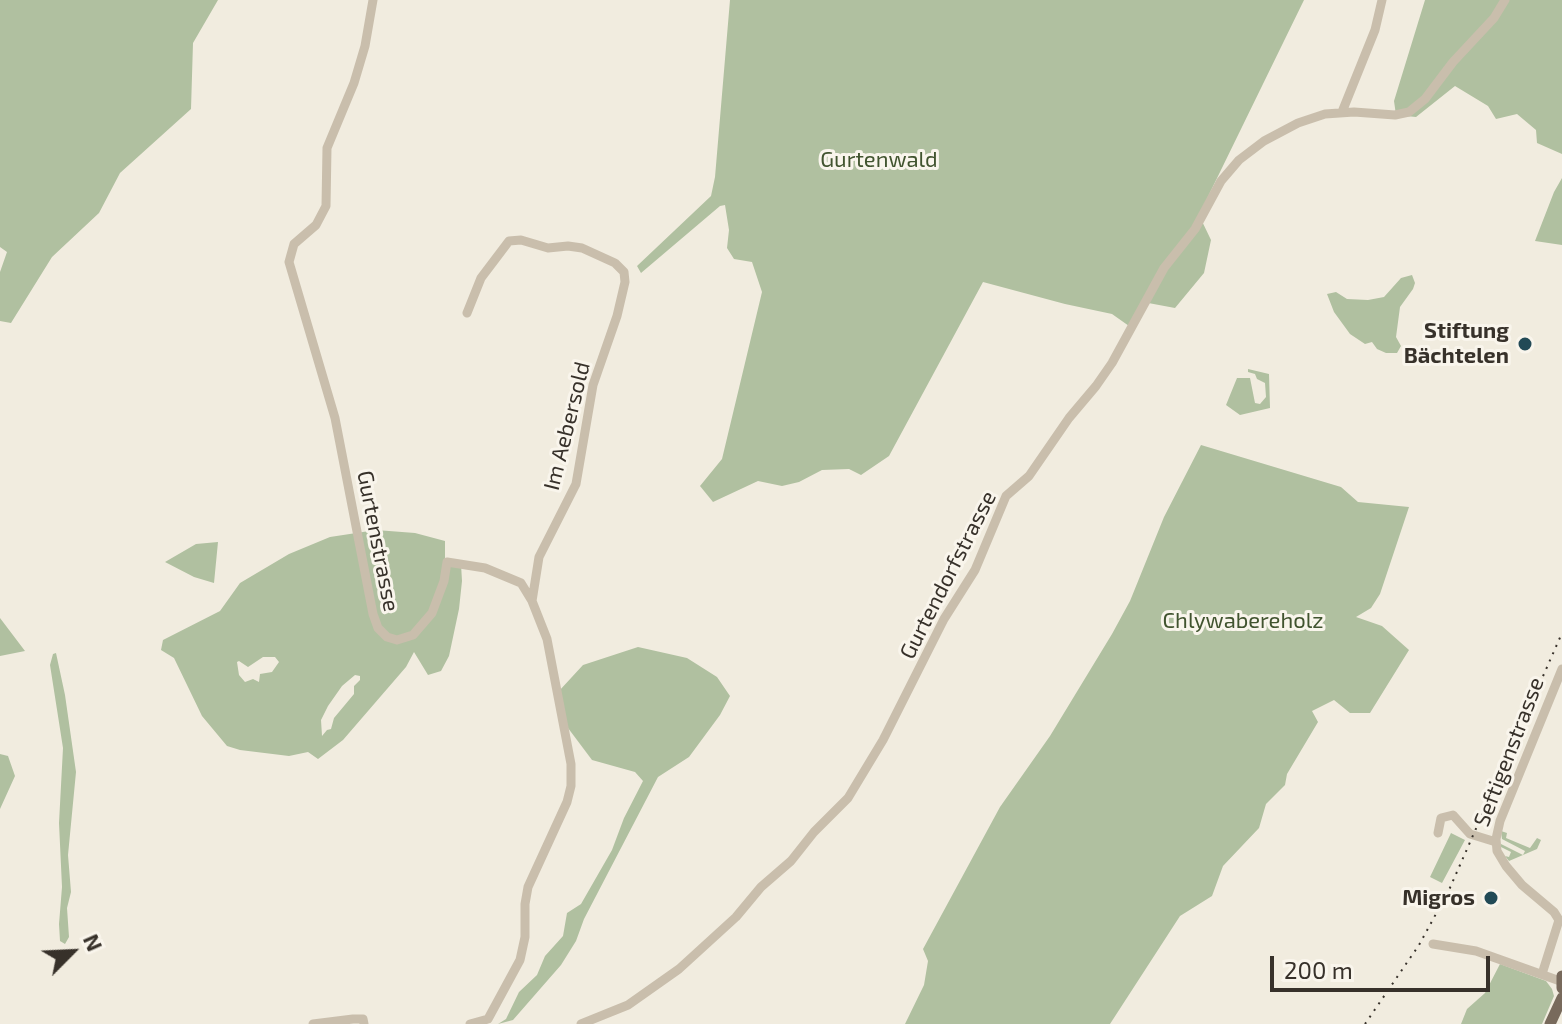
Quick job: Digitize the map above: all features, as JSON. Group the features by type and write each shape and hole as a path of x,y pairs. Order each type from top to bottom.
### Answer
{"main road":[{"path":"1550,1024 1562,998"},
{"path":"1557,1024 1562,1015"}],"street":[{"name":"Gurtenstrasse","path":"373,0 365,46 354,83 327,148 326,206 316,225 294,244 289,257 335,418 373,614 378,628 392,640 403,640 417,633 432,613 444,581 447,562 473,565 521,583 532,601 550,652 569,748 571,786 567,802 528,887 525,937 520,960 488,1019 470,1024"},
{"path":"1342,112 1375,30 1382,0"},
{"name":"Gurtendorfstrasse","path":"581,1024 641,998 679,969 736,917 848,798 883,740 944,619 975,570 1006,496 1029,476 1112,363 1164,268 1195,229 1221,181 1239,160 1264,141 1298,123 1325,114 1395,115 1409,112 1425,99 1453,62 1494,18 1505,0"},
{"name":"Im Aebersold","path":"467,313 481,278 509,241 521,240 548,248 582,248 615,263 624,272 625,282 617,316 593,385 576,484 539,557 532,601"},
{"name":"Seftigenstrasse","path":"1544,970 1559,927 1558,919 1511,872 1500,856 1496,842 1500,821 1562,669"},
{"path":"1438,833 1439,820 1449,814 1457,817 1470,834 1496,842"},
{"path":"1433,944 1476,951 1544,970 1562,980"},
{"path":"313,1024 363,1019 364,1024"}],"green space":[{"path":"0,0 218,0 193,43 191,109 120,173 99,213 52,257 11,323 0,321 0,272 7,252 0,247"},
{"name":"Gurtenwald","path":"730,0 1304,0 1199,215 1211,240 1204,273 1175,308 1143,302 1129,326 1112,314 983,282 889,456 861,475 849,469 822,470 799,482 782,486 758,481 713,502 700,486 722,459 762,292 752,262 734,259 727,248 729,230 725,205 641,273 637,266 711,196"},
{"path":"1425,0 1562,0 1562,154 1537,143 1536,130 1517,114 1496,119 1488,106 1455,86 1416,117 1396,115 1394,101"},
{"path":"1562,178 1562,245 1535,241 1554,192"},
{"path":"1412,275 1415,283 1413,289 1400,307 1396,337 1401,346 1397,353 1386,353 1377,349 1372,342 1365,344 1350,334 1334,312 1327,294 1336,292 1347,299 1384,297 1401,278"},
{"path":"1248,369 1269,374 1270,408 1240,415 1226,405 1237,378 1250,378 1255,403 1260,404 1266,397 1265,383"},
{"name":"Chlywabereholz","path":"1201,445 1341,487 1358,502 1409,507 1380,594 1371,608 1356,617 1382,626 1409,650 1370,713 1350,713 1334,700 1312,711 1318,722 1287,774 1285,785 1266,804 1259,828 1223,866 1212,896 1180,916 1110,1024 905,1024 924,985 928,961 923,949 1000,807 1050,736 1112,634 1130,601 1164,517"},
{"path":"376,530 415,533 445,541 445,562 461,564 462,581 449,656 441,671 428,675 414,652 406,667 343,740 318,759 308,752 289,756 227,746 202,716 174,658 161,650 163,640 220,611 240,583 289,554 330,537","holes":["263,657 275,657 279,662 272,672 260,674 259,682 253,679 245,682 239,675 237,662 248,667","355,675 360,676 360,680 354,686 354,694 334,718 331,729 322,736 321,720 328,706 342,686"]},
{"path":"218,542 214,583 165,562 196,544"},
{"path":"0,618 25,651 0,656"},
{"path":"638,647 687,658 717,677 730,696 689,757 658,777 561,965 513,1020 498,1024 506,1019 519,992 537,975 545,956 563,936 567,913 581,904 612,850 643,781 635,772 592,760 568,728 559,691 583,665"},
{"path":"56,653 76,772 68,855 71,892 67,908 69,937 65,944 60,941 59,924 63,748 50,665"},
{"path":"0,754 8,756 15,776 0,809"},
{"path":"1501,831 1507,833 1506,838 1530,848 1537,838 1541,840 1537,849 1523,855 1525,851 1502,839"},
{"path":"1451,833 1465,840 1442,883 1430,877"},
{"path":"1501,844 1523,855 1509,861 1505,856 1509,857 1511,852"},
{"path":"1500,964 1546,981 1552,989 1554,996 1542,1024 1461,1024 1467,1009 1485,993"}],"railway":[{"path":"1365,1024 1419,945 1449,890 1562,633"}],"place":[{"name":"Stiftung Bächtelen","path":"1525,344"},
{"name":"Migros","path":"1491,898"}]}
